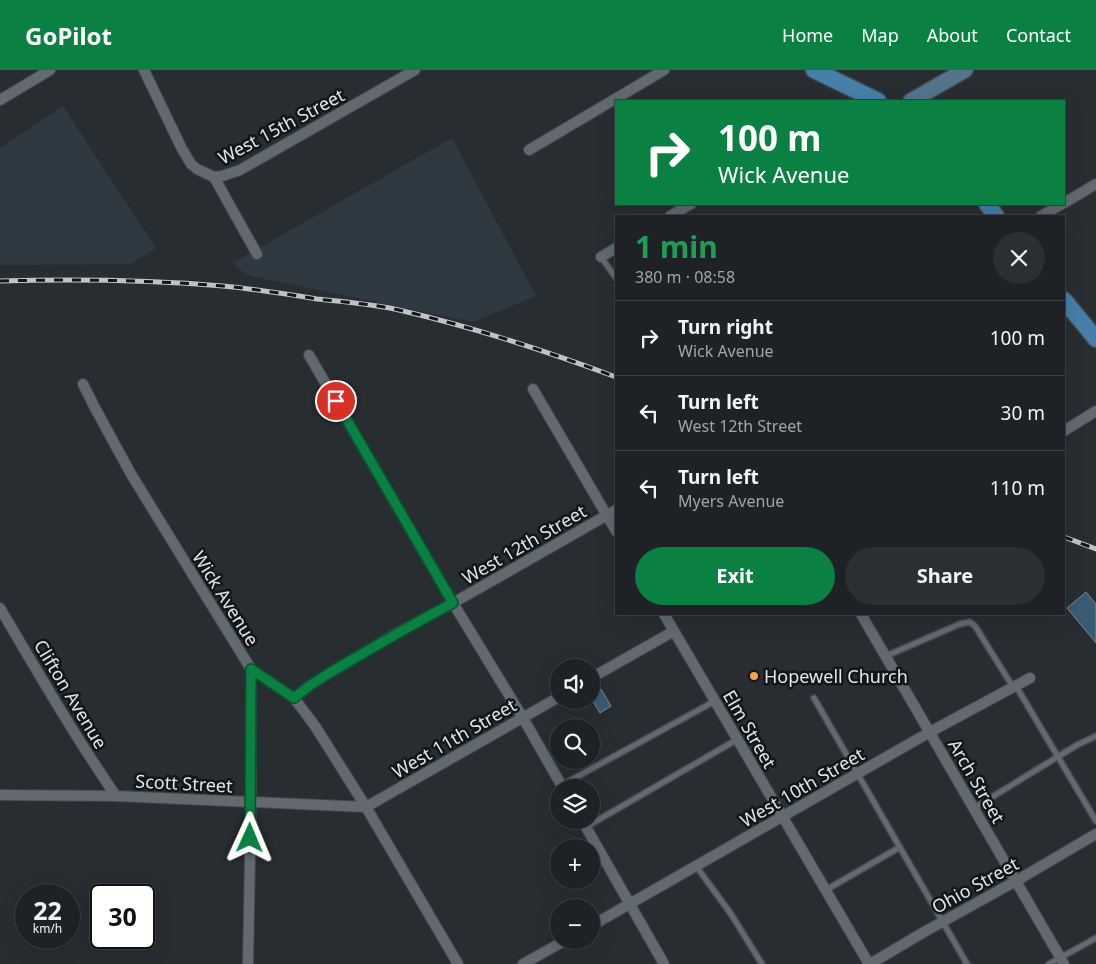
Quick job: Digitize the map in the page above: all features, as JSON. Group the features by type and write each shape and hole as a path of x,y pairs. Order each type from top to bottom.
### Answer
{"main road":[{"path":"814,70 871,100"},
{"path":"913,100 965,70"},
{"path":"1065,301 1096,340"}],"street":[{"path":"0,100 50,70"},
{"path":"144,70 191,164 197,170 214,177 257,254"},
{"name":"West 15th Street","path":"214,177 240,170 415,70"},
{"path":"529,150 664,70"},
{"path":"1065,202 1096,184"},
{"path":"672,215 689,205"},
{"path":"1043,215 1060,205"},
{"path":"601,257 615,249"},
{"path":"309,355 453,603 559,779"},
{"name":"Wick Avenue","path":"83,384 131,474 251,669 294,698 316,726 366,806 458,964"},
{"path":"533,389 612,513 615,526"},
{"path":"1065,430 1096,411"},
{"name":"West 12th Street","path":"294,698 328,674 397,633 612,513"},
{"name":"Clifton Avenue","path":"0,608 88,754 116,796"},
{"name":"Elm Street","path":"665,615 869,964"},
{"name":"Arch Street","path":"862,615 1062,961"},
{"path":"600,673 674,631"},
{"path":"248,964 251,669"},
{"name":"West 10th Street","path":"600,921 930,732 1030,678"},
{"name":"West 11th Street","path":"366,806 550,702"},
{"name":"Scott Street","path":"0,795 116,796 366,806"},
{"path":"587,829 664,964"},
{"name":"Ohio Street","path":"869,964 1096,834"},
{"path":"523,964 550,949"}],"lane":[{"path":"601,257 615,277"},
{"path":"886,656 960,624 970,622 975,626 1014,686 1096,821"},
{"path":"814,698 967,964"},
{"path":"576,779 715,701"},
{"path":"974,808 1077,745 1096,736"},
{"path":"600,815 738,739"},
{"path":"826,890 900,847"},
{"path":"696,866 731,914 762,964"},
{"path":"1049,964 1062,961 1096,938"}],"shaded area":[{"path":"63,106 156,248 131,264 0,265 0,148"},
{"path":"452,138 536,296 473,322 246,275 233,263"}],"building":[{"path":"1086,592 1096,604 1096,643 1067,608"},
{"path":"600,690 611,706 600,713 598,709 600,709"}],"railway":[{"path":"0,281 112,280 167,282 223,286 379,306 482,332 615,377"},
{"path":"1065,537 1096,549"}],"place":[{"name":"Hopewell Church","path":"754,676"}],"route":[{"path":"250,838 251,669 294,698 328,674 397,633 453,603 336,401"}]}
